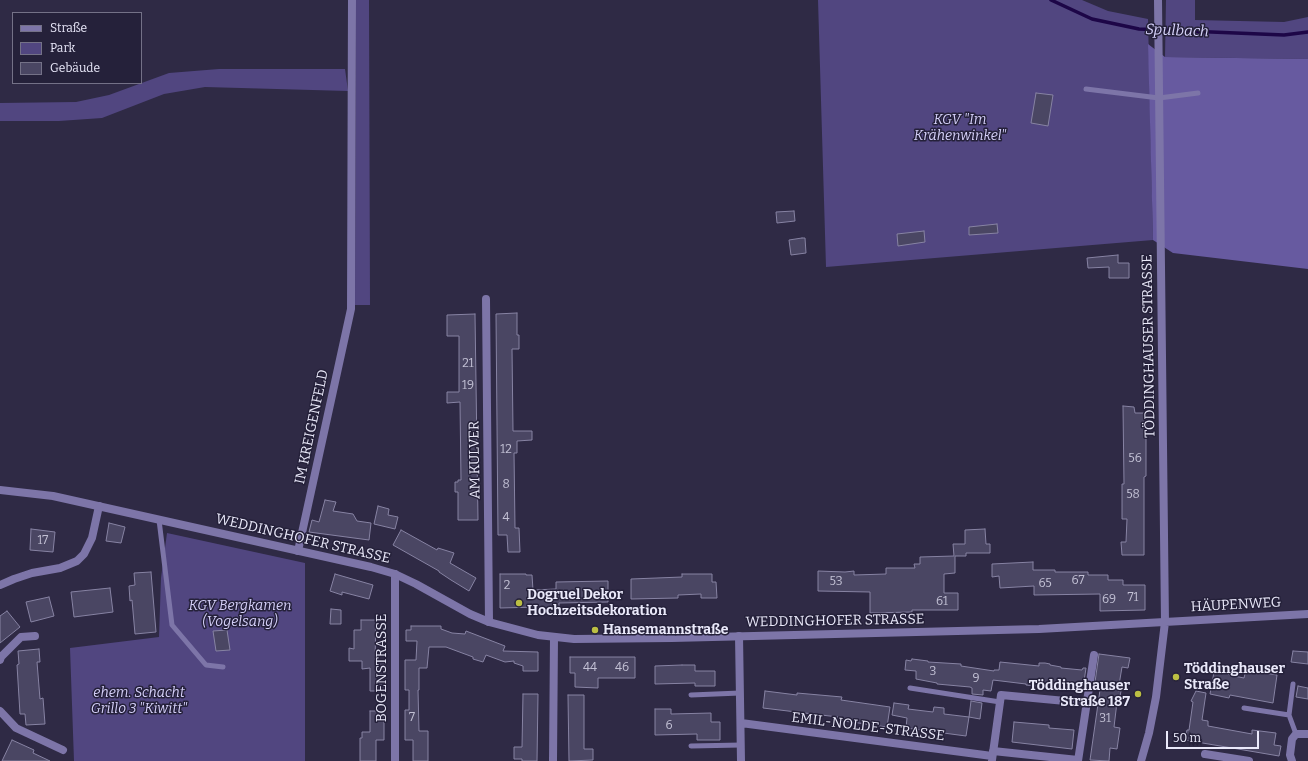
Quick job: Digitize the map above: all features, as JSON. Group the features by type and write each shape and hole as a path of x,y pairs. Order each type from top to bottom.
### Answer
{"street":[{"name":"IM KREIGENFELD","path":"298,551 351,309 352,0"},
{"name":"TÖDDINGHAUSER STRASSE","path":"1141,761 1149,733 1156,697 1166,622 1158,0"},
{"name":"AM KULVER","path":"486,299 490,622"},
{"name":"WEDDINGHOFER STRASSE","path":"0,490 53,496 371,567 395,574 470,614 490,622 519,631 554,637 594,639 1039,629 1166,622"},
{"path":"0,585 32,573 60,568 78,561 84,554 92,538 99,506"},
{"name":"BOGENSTRASSE","path":"395,574 395,761"},
{"name":"HÄUPENWEG","path":"1166,622 1308,614"},
{"path":"0,660 21,637 35,636"},
{"path":"739,636 741,761"},
{"path":"553,761 554,637"},
{"path":"1078,760 1094,655"},
{"path":"992,756 1001,695 1087,703"},
{"path":"0,711 16,728 62,750"},
{"name":"EMIL-NOLDE-STRASSE","path":"740,723 992,756 1078,760"},
{"path":"1292,761 1290,755 1292,739 1296,734 1308,734"},
{"path":"1205,754 1249,761"}],"lane":[{"path":"1086,89 1159,98 1198,93"},
{"path":"159,520 172,625 206,666 223,667"},
{"path":"1293,684 1289,716 1296,734"},
{"path":"910,688 1000,702"},
{"path":"691,695 740,693"},
{"path":"1244,708 1289,716"},
{"path":"691,746 741,745"}],"green space":[{"path":"356,0 369,0 370,305 355,305"},
{"name":"KGV \"Im Krähenwinkel\"","path":"818,0 1082,0 1108,11 1148,19 1153,240 826,267"},
{"path":"1166,0 1195,0 1195,20 1284,22 1308,17 1308,59 1165,57"},
{"path":"219,69 345,69 348,91 205,87 164,94 102,118 59,121 0,121 0,103 76,102 109,95 169,73"},
{"path":"167,533 305,563 305,761 74,761 70,648 159,637 161,578"}],"shaded area":[{"path":"1148,44 1165,57 1308,59 1308,269 1173,253 1153,240"}],"building":[{"path":"1036,93 1053,95 1048,126 1031,123"},
{"path":"794,211 795,221 777,223 776,212"},
{"path":"997,224 998,233 969,235 969,227"},
{"path":"924,231 925,242 898,246 897,234"},
{"path":"805,238 806,253 791,255 789,240"},
{"path":"1118,255 1118,263 1129,263 1129,278 1109,278 1109,267 1088,268 1087,258"},
{"path":"517,313 517,335 519,335 519,349 512,349 513,431 532,431 532,440 517,441 517,453 514,453 515,528 519,528 520,552 508,552 507,535 498,535 496,314"},
{"path":"475,314 478,520 458,520 458,492 455,492 455,482 461,480 460,402 447,403 447,392 459,392 459,336 447,336 447,315"},
{"path":"1123,406 1134,407 1135,413 1146,413 1144,555 1122,555 1121,542 1126,542 1127,519 1122,519 1122,484 1124,484"},
{"path":"325,500 336,502 333,511 353,514 357,521 371,523 369,540 309,532 312,520 319,522"},
{"path":"378,506 389,509 388,515 398,517 395,529 374,524"},
{"path":"109,523 125,527 121,543 106,541"},
{"path":"31,529 55,532 53,552 30,550"},
{"path":"985,529 986,544 990,544 990,553 966,553 966,556 955,556 955,573 944,574 944,593 958,593 958,610 912,610 912,612 870,613 870,592 818,591 818,571 854,571 854,575 886,574 886,568 915,568 914,564 920,564 920,557 954,556 953,544 965,544 965,530"},
{"path":"401,530 437,550 438,548 454,553 450,563 476,578 469,591 439,571 393,545"},
{"path":"1033,562 1033,570 1088,572 1088,575 1108,575 1108,580 1123,580 1123,585 1145,585 1145,610 1100,611 1100,594 1034,595 1034,586 1000,588 999,576 992,577 992,564"},
{"path":"151,572 156,632 135,634 132,600 130,601 129,586 135,585 134,573"},
{"path":"335,574 373,585 369,599 342,592 342,595 330,591"},
{"path":"500,574 532,575 533,590 556,589 556,582 608,581 608,602 559,603 559,614 538,614 538,607 500,608"},
{"path":"682,574 712,574 712,582 716,582 717,598 701,598 701,594 678,595 678,598 631,599 631,579 682,577"},
{"path":"110,588 113,612 74,617 71,592"},
{"path":"49,597 54,616 31,622 26,602"},
{"path":"331,609 341,610 341,624 330,624"},
{"path":"7,611 20,627 0,643 0,616"},
{"path":"361,620 376,620 375,660 385,660 385,691 370,691 370,668 362,669 362,661 349,661 349,648 354,649 354,630 361,630"},
{"path":"411,626 441,626 441,629 452,633 465,634 466,631 505,646 503,651 538,652 538,671 523,671 523,666 514,663 514,661 505,662 486,655 483,662 446,647 429,647 427,668 419,668 418,690 419,731 428,731 428,761 413,761 413,740 405,740 405,710 409,710 409,690 405,690 405,660 416,660 417,641 406,641 406,630 411,630"},
{"path":"227,630 230,650 216,651 213,631"},
{"path":"39,649 40,662 37,662 40,699 43,698 45,724 26,725 25,714 20,714 17,665 19,664 18,651"},
{"path":"1293,651 1308,652 1308,664 1291,662"},
{"path":"1099,654 1130,658 1128,668 1122,667 1118,691 1121,691 1119,702 1117,702 1114,727 1120,728 1117,749 1110,748 1109,761 1090,760 1100,690 1094,689"},
{"path":"570,657 635,657 635,678 598,678 598,688 575,687 575,673 570,673"},
{"path":"912,659 928,662 961,664 961,666 994,671 999,670 1000,662 1039,666 1039,663 1045,663 1061,668 1082,670 1083,668 1086,668 1083,688 1081,687 1080,691 1059,686 1037,684 1037,686 1026,685 993,680 991,691 983,690 983,695 972,694 972,688 970,687 937,684 916,679 916,671 905,670 906,660 911,661"},
{"path":"695,665 695,671 715,671 715,686 695,686 695,683 655,684 655,666"},
{"path":"1246,670 1277,675 1273,703 1230,695 1229,698 1210,694 1214,672 1218,673 1222,671 1229,675 1244,678"},
{"path":"1298,686 1308,688 1308,699 1296,697"},
{"path":"765,691 797,695 797,693 842,697 841,700 890,707 887,727 837,720 838,717 763,708"},
{"path":"1196,691 1206,693 1202,720 1208,721 1208,726 1252,734 1252,730 1276,733 1274,745 1281,746 1279,756 1185,740 1187,730 1189,730 1193,702 1191,701"},
{"path":"523,694 538,694 537,761 522,761 522,759 514,759 514,747 522,747"},
{"path":"568,695 584,695 584,749 593,749 593,760 569,761"},
{"path":"971,701 982,703 980,719 969,717"},
{"path":"894,703 909,705 908,709 933,712 934,707 944,708 944,714 969,717 966,736 906,728 907,718 892,715"},
{"path":"655,709 671,709 671,714 711,713 711,722 720,722 720,740 697,740 697,734 655,735"},
{"path":"370,711 384,711 384,740 376,740 376,761 360,761 360,738 362,738 362,732 370,732"},
{"path":"1014,722 1049,725 1049,728 1074,730 1072,749 1012,742"},
{"path":"12,740 34,750 33,753 50,761 2,761"}],"waterway":[{"name":"Spulbach","path":"1051,0 1092,19 1139,29 1284,35 1308,32"}],"place":[{"name":"Dogruel Dekor Hochzeitsdekoration","path":"519,603"},
{"name":"Hansemannstraße","path":"595,630"},
{"name":"Töddinghauser Straße","path":"1176,677"},
{"name":"Töddinghauser Straße 187","path":"1138,694"}],"park label":[{"name":"KGV Bergkamen (Vogelsang)","path":"240,614"},
{"name":"ehem. Schacht Grillo 3 \"Kiwitt\"","path":"139,702"}]}
